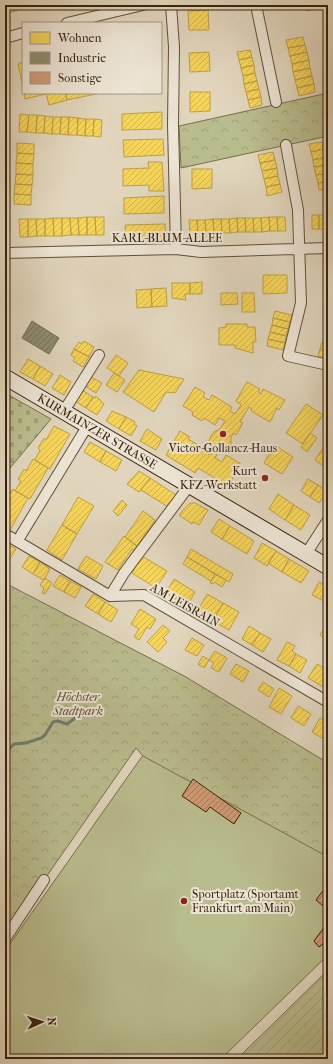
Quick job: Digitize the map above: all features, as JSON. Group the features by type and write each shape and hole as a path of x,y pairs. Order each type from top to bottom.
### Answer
{"main road":[{"name":"KURMAINZER STRASSE","path":"5,377 328,567"}],"street":[{"path":"71,22 143,5"},
{"path":"171,5 174,47 173,125 176,249"},
{"path":"256,5 276,102"},
{"path":"5,38 22,33"},
{"path":"286,144 298,210 301,303 288,356 328,365"},
{"name":"KARL-BLUM-ALLEE","path":"5,253 176,249 201,252 328,248"},
{"path":"64,411 99,355"},
{"path":"18,540 88,426"},
{"path":"5,534 18,540 110,596 124,574 189,486"},
{"path":"306,554 328,520"},
{"name":"AM LEISRAIN","path":"110,596 117,597 144,595 328,702"},
{"path":"5,939 44,880"}],"green space":[{"path":"328,93 328,136 181,168 179,126"},
{"path":"5,393 51,419 5,474"},
{"name":"Höchster Stadtpark","path":"5,583 186,677 328,763 328,857 143,756 136,748 5,936"},
{"name":"Sportplatz (Sportamt Frankfurt am Main)","path":"148,748 328,852 328,955 221,1059 5,1059 5,951"},
{"path":"328,970 328,1059 237,1059"}],"building: Wohnen":[{"path":"5,5 16,5 17,11 6,13"},
{"path":"306,5 328,5 328,6 307,11"},
{"path":"208,10 209,30 189,30 188,11"},
{"path":"303,37 305,45 288,48 286,40"},
{"path":"305,45 307,52 290,56 288,48"},
{"path":"250,50 252,57 239,60 237,52"},
{"path":"209,52 210,71 190,72 189,53"},
{"path":"307,52 309,60 292,64 290,56"},
{"path":"252,57 254,65 241,68 239,60"},
{"path":"309,60 310,68 293,72 292,64"},
{"path":"22,62 22,83 18,64"},
{"path":"254,65 255,73 243,76 241,68"},
{"path":"310,68 312,76 295,80 293,72"},
{"path":"255,73 257,81 244,84 243,76"},
{"path":"312,76 314,84 297,88 295,80"},
{"path":"257,81 259,89 246,92 244,84"},
{"path":"314,84 315,92 299,96 297,88"},
{"path":"259,89 261,97 248,100 246,92"},
{"path":"190,92 210,92 210,111 190,112"},
{"path":"24,94 46,94 25,99"},
{"path":"46,94 66,94 67,100 49,105"},
{"path":"66,94 96,94 67,100"},
{"path":"261,97 262,105 250,108 248,100"},
{"path":"162,112 162,129 122,130 122,114"},
{"path":"20,114 29,115 27,132 19,132"},
{"path":"29,115 37,115 36,133 27,132"},
{"path":"37,115 45,116 44,133 36,133"},
{"path":"45,116 53,117 52,134 44,133"},
{"path":"53,117 61,117 60,134 52,134"},
{"path":"61,117 69,117 68,135 60,134"},
{"path":"69,117 78,118 77,135 68,135"},
{"path":"78,118 86,119 85,136 77,135"},
{"path":"86,119 94,119 93,136 85,136"},
{"path":"94,119 102,120 101,137 93,136"},
{"path":"163,139 164,155 124,157 123,140"},
{"path":"322,142 324,149 311,152 309,144"},
{"path":"17,143 34,144 34,154 17,153"},
{"path":"324,149 326,157 313,160 311,152"},
{"path":"273,152 275,160 260,163 258,155"},
{"path":"17,153 34,154 33,164 16,163"},
{"path":"326,157 327,165 314,167 313,160"},
{"path":"275,160 277,168 262,171 260,163"},
{"path":"148,162 162,162 164,191 149,191 149,185 123,186 123,169 149,168"},
{"path":"16,163 33,164 33,175 16,174"},
{"path":"327,165 328,173 316,175 314,167"},
{"path":"277,168 278,176 264,179 262,171"},
{"path":"192,169 212,169 212,188 192,189"},
{"path":"328,173 328,181 318,183 316,175"},
{"path":"16,174 33,175 32,185 15,184"},
{"path":"278,176 280,184 266,187 264,179"},
{"path":"328,181 328,189 319,190 318,183"},
{"path":"15,184 32,185 31,195 14,194"},
{"path":"280,184 282,192 267,196 266,187"},
{"path":"14,194 31,195 31,205 14,204"},
{"path":"164,196 164,213 124,214 124,198"},
{"path":"312,215 319,215 319,229 312,229"},
{"path":"319,215 326,215 327,229 319,229"},
{"path":"87,217 87,235 79,235 78,218"},
{"path":"87,217 95,217 96,235 87,235"},
{"path":"95,217 104,217 104,235 96,235"},
{"path":"269,217 270,231 262,232 261,218"},
{"path":"269,217 277,217 278,231 270,231"},
{"path":"277,217 285,217 286,231 278,231"},
{"path":"53,218 54,236 45,236 45,219"},
{"path":"53,218 62,218 62,236 54,236"},
{"path":"62,218 70,218 71,235 62,236"},
{"path":"70,218 78,218 79,235 71,235"},
{"path":"237,218 238,232 230,233 229,219"},
{"path":"237,218 245,218 246,232 238,232"},
{"path":"245,218 253,218 254,232 246,232"},
{"path":"253,218 261,218 262,232 254,232"},
{"path":"19,219 28,219 28,237 20,237"},
{"path":"28,219 36,219 37,236 28,237"},
{"path":"36,219 45,219 45,236 37,236"},
{"path":"213,219 214,233 206,234 205,220"},
{"path":"213,219 221,219 222,233 214,233"},
{"path":"221,219 229,219 230,233 222,233"},
{"path":"189,220 197,220 198,234 190,234"},
{"path":"197,220 205,220 206,234 198,234"},
{"path":"165,224 166,240 126,242 125,225"},
{"path":"328,274 328,294 325,294 325,275"},
{"path":"263,275 287,275 287,293 263,294"},
{"path":"202,282 202,294 190,294 190,283"},
{"path":"172,283 190,283 190,294 185,294 186,300 172,298"},
{"path":"166,288 167,306 152,307 151,289"},
{"path":"151,289 152,307 137,308 136,290"},
{"path":"221,293 237,293 238,304 221,305"},
{"path":"242,293 254,293 255,312 242,312"},
{"path":"275,311 292,315 290,322 273,318"},
{"path":"273,318 290,322 288,329 272,325"},
{"path":"226,324 247,324 247,327 255,327 256,342 253,342 253,353 235,348 235,345 219,345 219,328 226,327"},
{"path":"272,325 288,329 286,336 270,332"},
{"path":"270,332 286,336 285,343 268,339"},
{"path":"268,339 285,343 283,350 267,346"},
{"path":"84,341 94,347 89,357 74,349 79,342 82,344"},
{"path":"322,342 328,344 328,351 320,349"},
{"path":"74,349 89,357 83,367 73,361 75,358 71,355"},
{"path":"320,349 328,351 328,359 318,356"},
{"path":"116,355 128,363 119,376 107,368"},
{"path":"28,359 40,366 33,379 20,372"},
{"path":"40,366 53,374 45,386 33,379"},
{"path":"139,370 184,379 175,393 166,392 154,412 123,392"},
{"path":"114,373 125,380 117,392 106,385"},
{"path":"60,375 71,382 64,395 52,388"},
{"path":"91,377 102,383 96,393 85,386"},
{"name":"Victor-Gollancz-Haus","path":"247,382 260,389 258,392 261,394 263,389 285,400 279,410 277,408 270,422 251,411 252,409 249,407 240,422 243,423 236,435 234,433 231,437 231,447 228,451 218,453 215,458 222,462 226,455 241,464 228,486 198,468 195,473 166,455 180,431 190,437 188,439 208,451 207,453 209,455 212,449 209,441 211,436 215,431 219,430 225,421 219,418 215,425 204,418 202,421 192,415 193,412 183,406 195,387 205,393 203,397 209,400 212,395 232,407 230,411 235,414 241,405 236,401"},
{"path":"82,390 93,397 86,408 75,401"},
{"path":"96,396 104,404 97,415 86,408 93,397 95,398"},
{"path":"306,404 323,415 303,444 286,433"},
{"path":"112,411 126,417 119,429 106,421"},
{"path":"126,417 135,422 134,424 137,426 131,436 119,429"},
{"path":"54,426 70,434 50,469 35,460 40,450 38,448 44,438 46,440"},
{"path":"147,429 162,439 156,450 140,441"},
{"path":"310,433 317,438 307,452 301,447"},
{"path":"90,442 106,451 100,462 84,452"},
{"path":"327,442 328,443 328,469 315,460"},
{"path":"275,445 293,457 282,474 264,463"},
{"path":"106,451 122,460 116,471 100,462"},
{"path":"33,459 48,468 30,499 15,491 21,481 18,479 24,469 26,471"},
{"path":"139,471 150,478 139,492 127,484"},
{"path":"150,478 176,495 168,507 141,490"},
{"path":"308,479 318,485 310,497 301,491"},
{"path":"318,485 327,491 319,503 310,497"},
{"path":"13,489 28,498 10,530 5,527 5,501"},
{"path":"278,494 294,505 285,520 269,509"},
{"path":"78,497 94,506 77,534 62,525"},
{"path":"122,500 127,505 118,516 113,511"},
{"path":"190,503 195,503 208,510 199,525 194,522 192,524 179,515"},
{"path":"294,505 310,515 301,530 285,520"},
{"path":"143,511 155,520 137,546 125,537"},
{"path":"219,519 230,526 222,539 211,532"},
{"path":"62,525 77,534 62,560 47,550"},
{"path":"230,526 254,541 247,554 222,539"},
{"path":"124,536 137,546 134,550 132,549 118,570 105,562"},
{"path":"6,543 16,549 9,560 5,558"},
{"path":"262,543 276,551 267,566 254,558"},
{"path":"191,549 233,574 229,582 187,557"},
{"path":"276,551 289,559 282,572 268,563"},
{"path":"29,556 40,562 33,574 22,567"},
{"path":"86,556 103,566 96,579 78,569"},
{"path":"142,556 167,571 156,588 132,573"},
{"path":"187,557 215,574 211,581 183,564"},
{"path":"289,559 309,571 301,583 282,572"},
{"path":"40,562 50,569 44,580 33,574"},
{"path":"215,574 226,580 222,587 214,582 213,584 210,583"},
{"path":"60,575 70,581 64,592 53,586"},
{"path":"45,578 52,583 45,594 42,593 44,588 40,585"},
{"path":"174,579 195,592 187,606 166,593"},
{"path":"70,581 81,587 75,598 64,592"},
{"path":"319,582 328,587 328,594 324,601 312,595"},
{"path":"93,594 105,602 98,614 85,606"},
{"path":"207,594 223,603 213,621 197,612"},
{"path":"105,602 118,610 111,622 98,614"},
{"path":"223,603 239,612 229,630 213,621"},
{"path":"140,609 156,619 150,629 147,627 139,640 134,637 139,629 131,624"},
{"path":"163,625 170,631 163,638 167,642 158,652 147,642"},
{"path":"249,626 260,633 252,645 242,639"},
{"path":"323,630 328,633 328,640 320,635"},
{"path":"260,633 271,639 263,652 252,645"},
{"path":"192,638 204,645 197,656 185,650"},
{"path":"287,642 295,646 292,651 296,654 289,666 277,660"},
{"path":"215,651 227,658 219,672 211,668 214,663 209,660"},
{"path":"296,654 307,660 300,673 289,666"},
{"path":"203,656 209,660 204,668 198,664"},
{"path":"236,664 249,671 243,682 230,674"},
{"path":"317,664 328,670 328,682 325,688 308,678"},
{"path":"263,682 274,689 269,697 258,690"},
{"path":"279,688 292,696 281,714 269,707"},
{"path":"298,706 311,714 304,726 291,718"},
{"path":"320,718 328,723 327,741 312,732"}],"building: Industrie":[{"path":"32,321 59,338 49,354 22,338"}],"building: Sonstige":[{"path":"193,779 241,813 234,824 210,807 206,812 182,796"},
{"path":"328,884 328,910 316,900"},
{"path":"328,922 328,940 319,947 314,941"}],"waterway":[{"path":"6,752 14,744 26,743 41,738 45,735 53,722 58,721 67,724 79,715 83,716"}],"place":[{"name":"Victor-Gollancz-Haus","path":"223,434"},
{"name":"Kurt KFZ-Werkstatt","path":"265,478"},
{"name":"Sportplatz (Sportamt Frankfurt am Main)","path":"184,901"}]}
